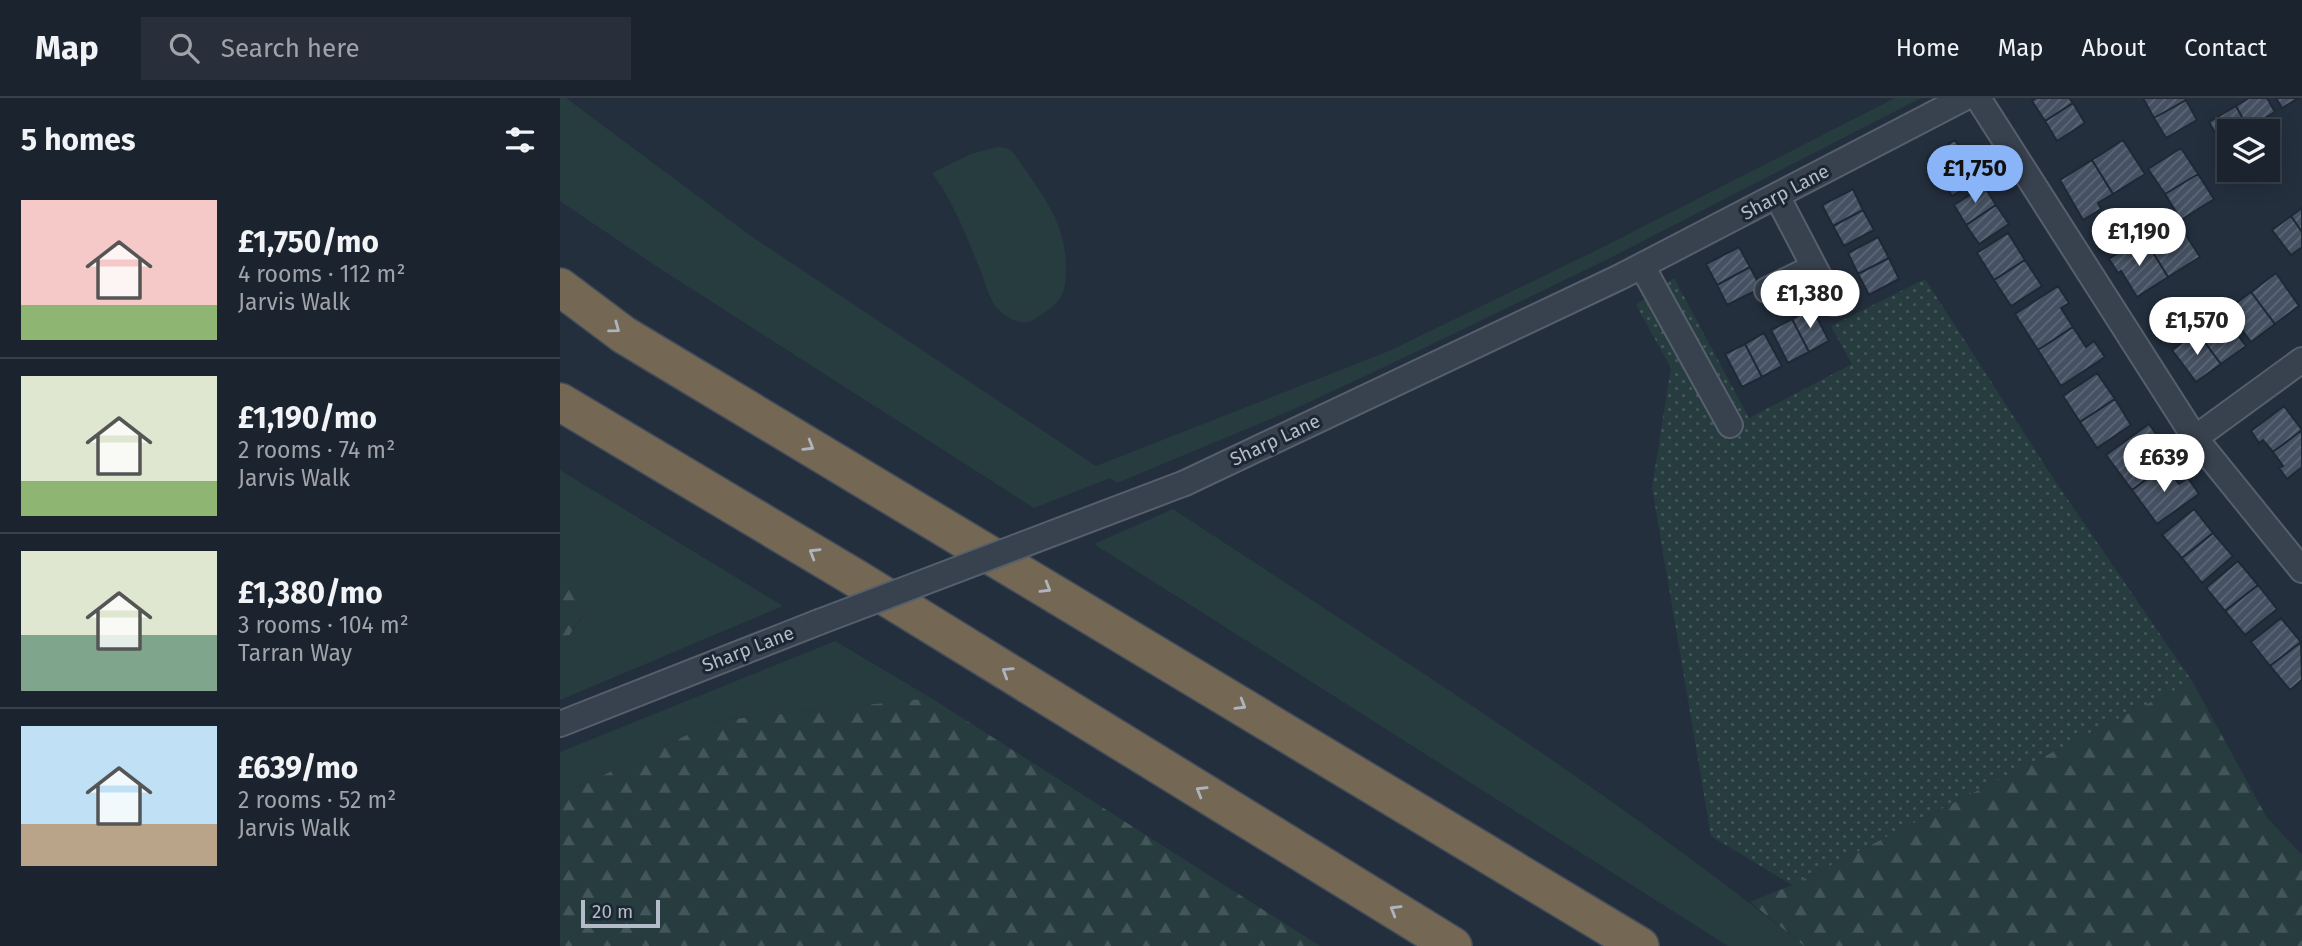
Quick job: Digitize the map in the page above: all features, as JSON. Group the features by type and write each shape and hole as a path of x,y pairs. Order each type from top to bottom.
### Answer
{"highway":[{"path":"560,288 624,335 1640,946"},
{"path":"560,402 869,587 1453,946"}],"street":[{"name":"Sharp Lane","path":"560,724 1185,483 1642,266 1964,98"},
{"path":"1978,98 2195,438 2302,570"},
{"path":"1777,196 1833,303"},
{"path":"1642,266 1730,425"},
{"path":"1767,290 1814,267"},
{"path":"2195,438 2302,360"}],"green space":[{"path":"560,98 566,98 751,236 1096,466 1389,351 1603,247 1895,98 1921,98 1610,258 1299,407 1117,483 1110,478 1034,508 659,268 560,201"},
{"path":"997,147 1013,152 1041,192 1056,220 1065,250 1066,279 1062,295 1049,310 1025,322 1010,318 994,304 959,220 932,173 971,154"},
{"path":"1674,278 1749,418 1852,364 1831,326 1925,279 2053,478 2192,681 1792,885 1711,836 1652,487 1671,368 1636,305"},
{"path":"560,470 783,606 560,700 560,649 589,607 560,569"},
{"path":"1173,509 1494,720 1651,830 1804,946 1728,946 1094,544"},
{"path":"560,569 589,606 560,649"},
{"path":"835,641 931,698 716,721 560,796 560,752"},
{"path":"2192,681 2267,818 2302,855 2302,946 1804,946 1750,902 1792,885"},
{"path":"931,698 1320,946 560,946 560,796 716,721"}],"building":[{"path":"2036,98 2069,98 2073,103 2045,121 2032,101"},
{"path":"2143,98 2185,98 2186,100 2154,118"},
{"path":"2249,98 2267,98 2275,112 2263,119 2243,119 2236,106"},
{"path":"2276,98 2299,98 2282,108"},
{"path":"2186,100 2197,120 2166,138 2154,118"},
{"path":"2073,103 2085,123 2057,141 2045,121"},
{"path":"2236,106 2243,119 2217,119 2217,137 2209,122"},
{"path":"1955,140 1967,159 1940,177 1927,158"},
{"path":"2123,140 2145,174 2113,194 2092,160"},
{"path":"2181,148 2198,174 2165,194 2148,169"},
{"path":"1967,159 1980,178 1952,196 1940,177"},
{"path":"2092,160 2113,194 2098,203 2101,209 2083,220 2060,180"},
{"path":"2198,174 2214,199 2181,220 2165,194"},
{"path":"1984,186 1996,205 1966,225 1954,205"},
{"path":"1853,189 1863,210 1833,226 1822,205"},
{"path":"1996,205 2009,224 1979,244 1966,225"},
{"path":"2302,208 2302,232 2291,216"},
{"path":"1863,210 1874,230 1844,246 1833,226"},
{"path":"2291,216 2302,232 2302,247 2291,255 2272,230"},
{"path":"2177,221 2200,257 2168,277 2146,241"},
{"path":"2008,233 2025,260 1994,280 1977,253"},
{"path":"1878,237 1889,258 1858,274 1848,253"},
{"path":"2146,241 2168,277 2137,297 2121,271 2118,273 2109,259 2128,246 2130,251"},
{"path":"1739,247 1750,267 1717,285 1706,264"},
{"path":"1889,258 1899,279 1869,295 1858,274"},
{"path":"2025,260 2042,286 2011,306 1994,280"},
{"path":"1750,267 1761,288 1727,305 1717,285"},
{"path":"2276,273 2299,306 2275,324 2251,292"},
{"path":"2058,286 2069,303 2061,308 2073,327 2038,350 2015,314"},
{"path":"2251,292 2275,324 2251,342 2227,310"},
{"path":"1812,308 1829,341 1809,352 1792,319"},
{"path":"2222,314 2246,346 2221,364 2197,332"},
{"path":"1792,319 1809,352 1788,363 1771,330"},
{"path":"2073,327 2086,347 2094,341 2105,357 2061,386 2038,350"},
{"path":"2197,332 2221,364 2196,382 2172,350"},
{"path":"1764,333 1782,366 1762,377 1745,344"},
{"path":"1745,344 1762,377 1742,387 1725,354"},
{"path":"2097,373 2115,399 2080,422 2063,396"},
{"path":"2115,399 2131,425 2097,448 2080,422"},
{"path":"2284,406 2302,430 2273,452 2263,440 2259,443 2251,431"},
{"path":"2149,424 2161,441 2152,447 2165,465 2132,490 2106,455"},
{"path":"2302,430 2302,467 2287,479 2279,468 2283,466 2273,452"},
{"path":"2165,465 2179,484 2188,478 2199,494 2157,524 2132,490"},
{"path":"2194,509 2213,533 2182,558 2162,535"},
{"path":"2213,533 2233,556 2202,583 2182,558"},
{"path":"2238,561 2258,585 2225,611 2206,588"},
{"path":"2258,585 2277,609 2245,635 2225,611"},
{"path":"2281,618 2301,642 2270,666 2251,642"},
{"path":"2301,642 2302,680 2290,690 2270,666"}]}
